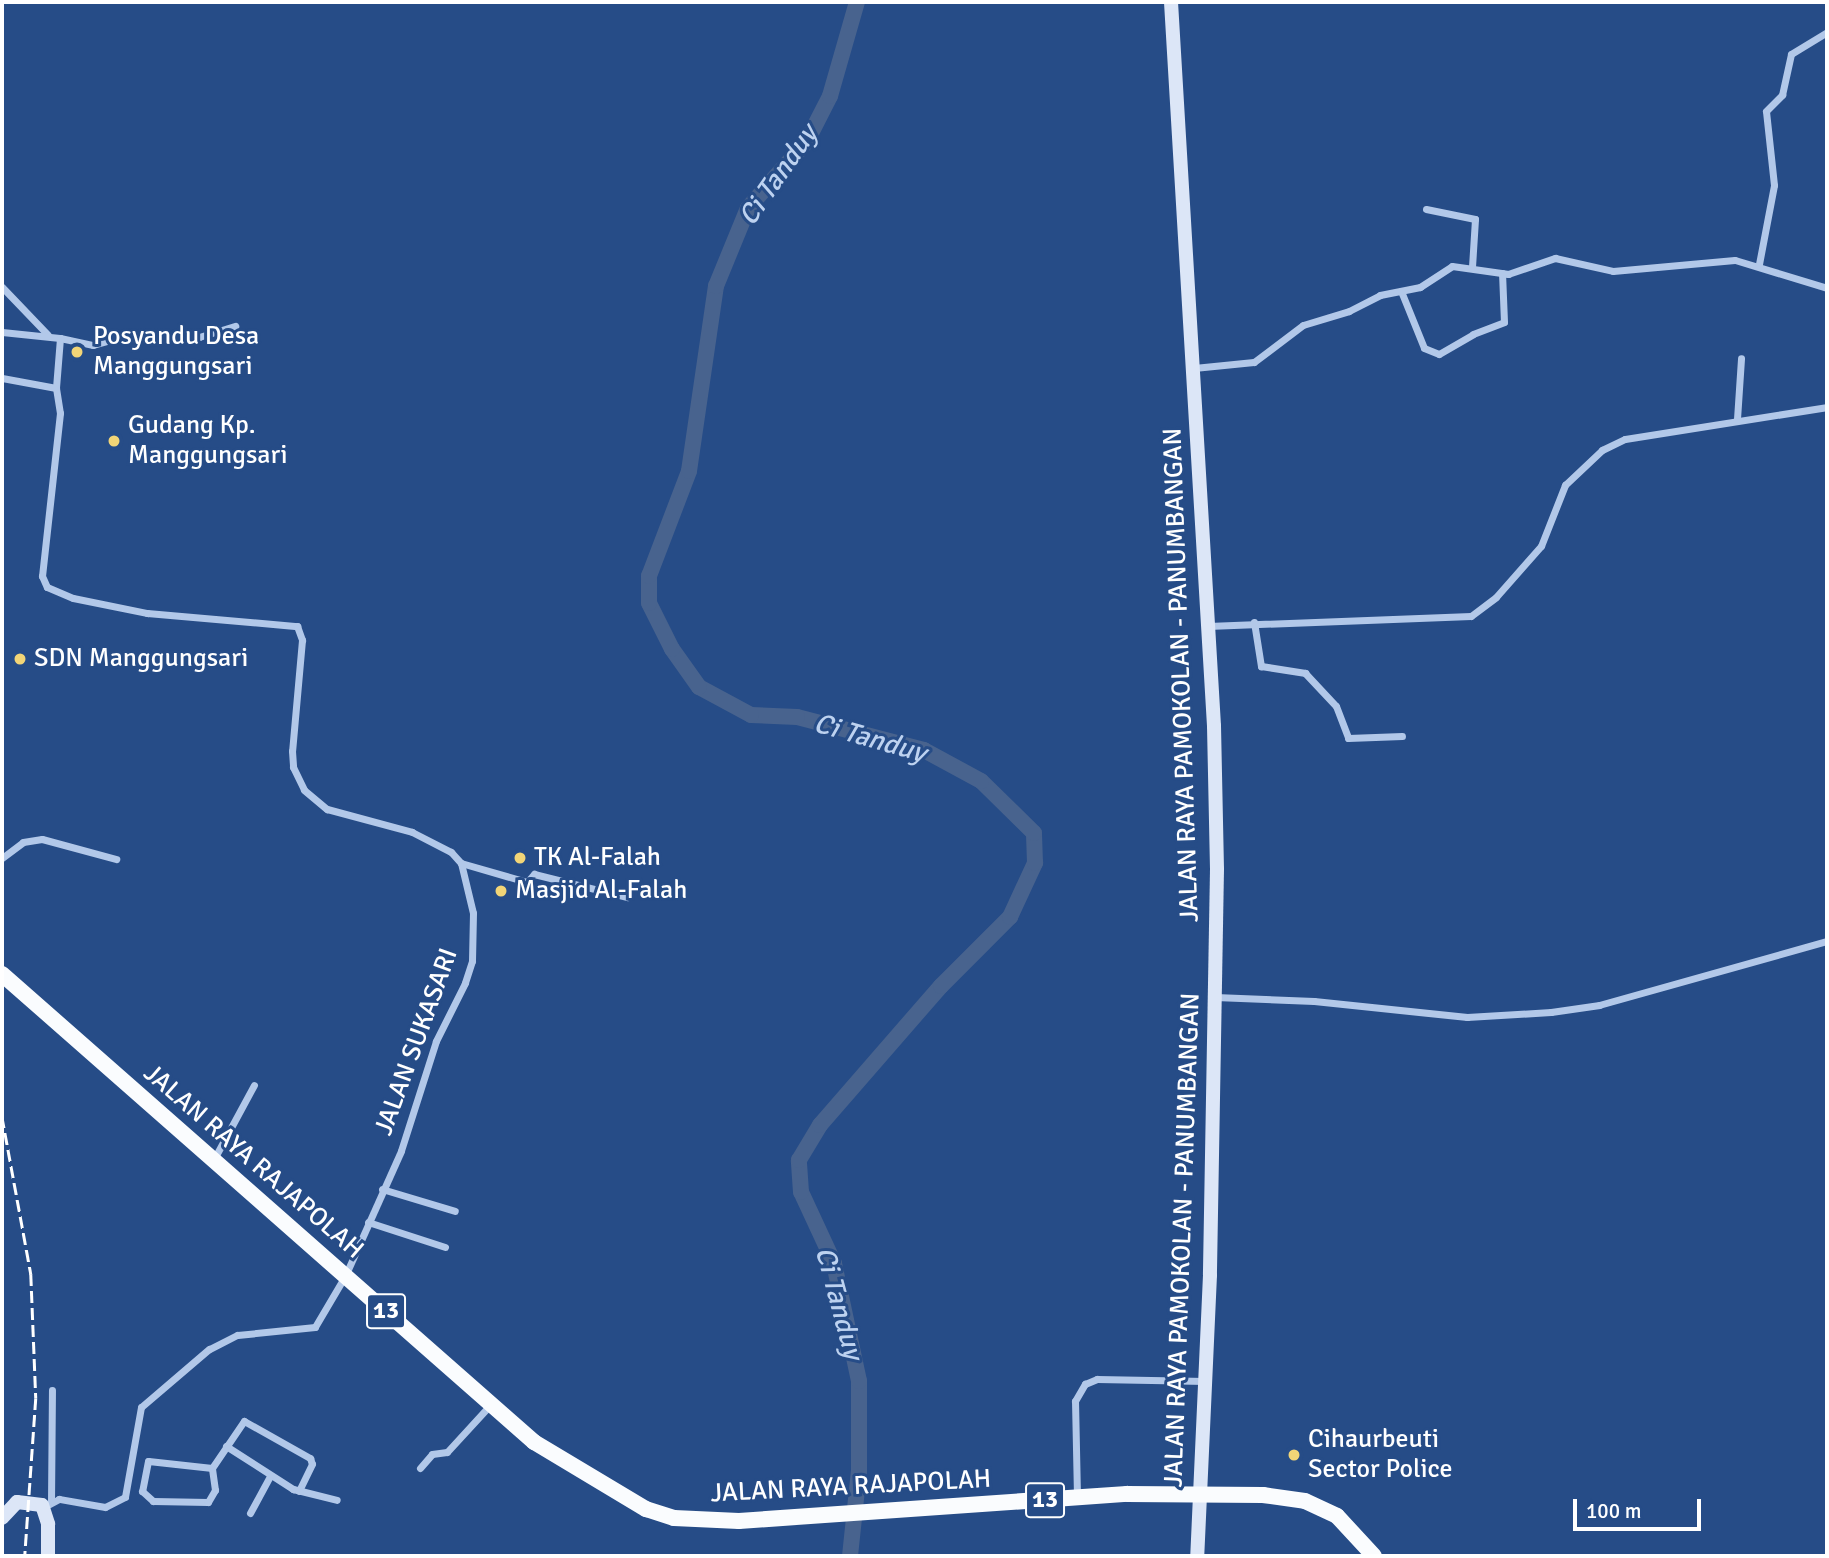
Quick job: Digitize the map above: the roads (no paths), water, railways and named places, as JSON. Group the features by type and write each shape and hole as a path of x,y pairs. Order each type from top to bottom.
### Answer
{"highway":[{"name":"JALAN RAYA RAJAPOLAH","path":"2,974 554,1458 646,1509 674,1518 721,1521 827,1518 1077,1497 1263,1495 1305,1501 1337,1516 1374,1556"}],"main road":[{"name":"JALAN RAYA PAMOKOLAN - PANUMBANGAN","path":"1171,2 1208,626 1217,856 1205,1381 1197,1556"},
{"path":"3,1512 26,1502 48,1504 48,1556"}],"street":[{"path":"1759,264 1774,185 1766,111 1783,93 1791,54 1827,32"},
{"path":"1426,209 1475,219 1472,267"},
{"path":"1194,368 1254,362 1303,325 1420,287 1452,266 1502,273 1555,258 1602,270 1700,260 1759,264 1827,288"},
{"path":"1401,291 1424,348 1439,354 1473,334 1504,322 1502,273"},
{"path":"2,287 48,335"},
{"path":"2,332 48,335 93,345 118,338 202,337 235,326"},
{"path":"60,338 56,388 60,413 42,576 47,587 73,598 147,613 297,626 302,640 292,751 293,767 304,790 327,808 412,832 461,863 527,882 534,874 627,897"},
{"path":"1737,419 1741,358"},
{"path":"2,378 56,388"},
{"path":"1208,626 1254,622 1471,616 1496,597 1541,546 1565,485 1588,459 1625,439 1737,419 1827,407"},
{"path":"1254,622 1261,666 1304,673 1336,706 1348,737 1402,736"},
{"path":"2,858 23,842 42,839 116,859"},
{"name":"JALAN SUKASARI","path":"134,1454 141,1407 228,1338 315,1327 345,1276 401,1151 436,1041 472,961 473,913 461,863"},
{"path":"1215,997 1314,1001 1467,1017 1551,1012 1599,1005 1827,941"},
{"path":"213,1160 254,1084"},
{"path":"382,1189 455,1210"},
{"path":"368,1222 445,1247"},
{"path":"1077,1497 1075,1401 1085,1384 1097,1379 1205,1381"},
{"path":"52,1390 48,1504 105,1507 119,1503 130,1486 134,1454"},
{"path":"420,1468 432,1454 447,1452 491,1404"},
{"path":"148,1461 142,1491 153,1501 208,1502 215,1490 212,1468 244,1415"},
{"path":"134,1454 209,1463 246,1421 301,1453 312,1464 299,1491"},
{"path":"226,1446 270,1476 299,1491 337,1500"},
{"path":"134,1454 148,1461 212,1468"},
{"path":"250,1513 270,1476"}],"waterway":[{"name":"Ci Tanduy","path":"850,1556 859,1471 859,1381 834,1263 801,1192 799,1160 820,1125 941,986 1010,917 1035,863 1034,833 981,781 924,750 797,717 751,715 699,687 672,649 649,603 649,576 689,471 716,286 748,208 807,141 830,96 857,2"}],"railway":[{"path":"2,1116 31,1274 36,1398 25,1556"}],"place":[{"name":"Posyandu Desa Manggungsari","path":"77,352"},
{"name":"Gudang Kp. Manggungsari","path":"114,441"},
{"name":"SDN Manggungsari","path":"20,659"},
{"name":"TK Al-Falah","path":"520,858"},
{"name":"Masjid Al-Falah","path":"501,891"},
{"name":"Cihaurbeuti Sector Police","path":"1294,1455"}]}
